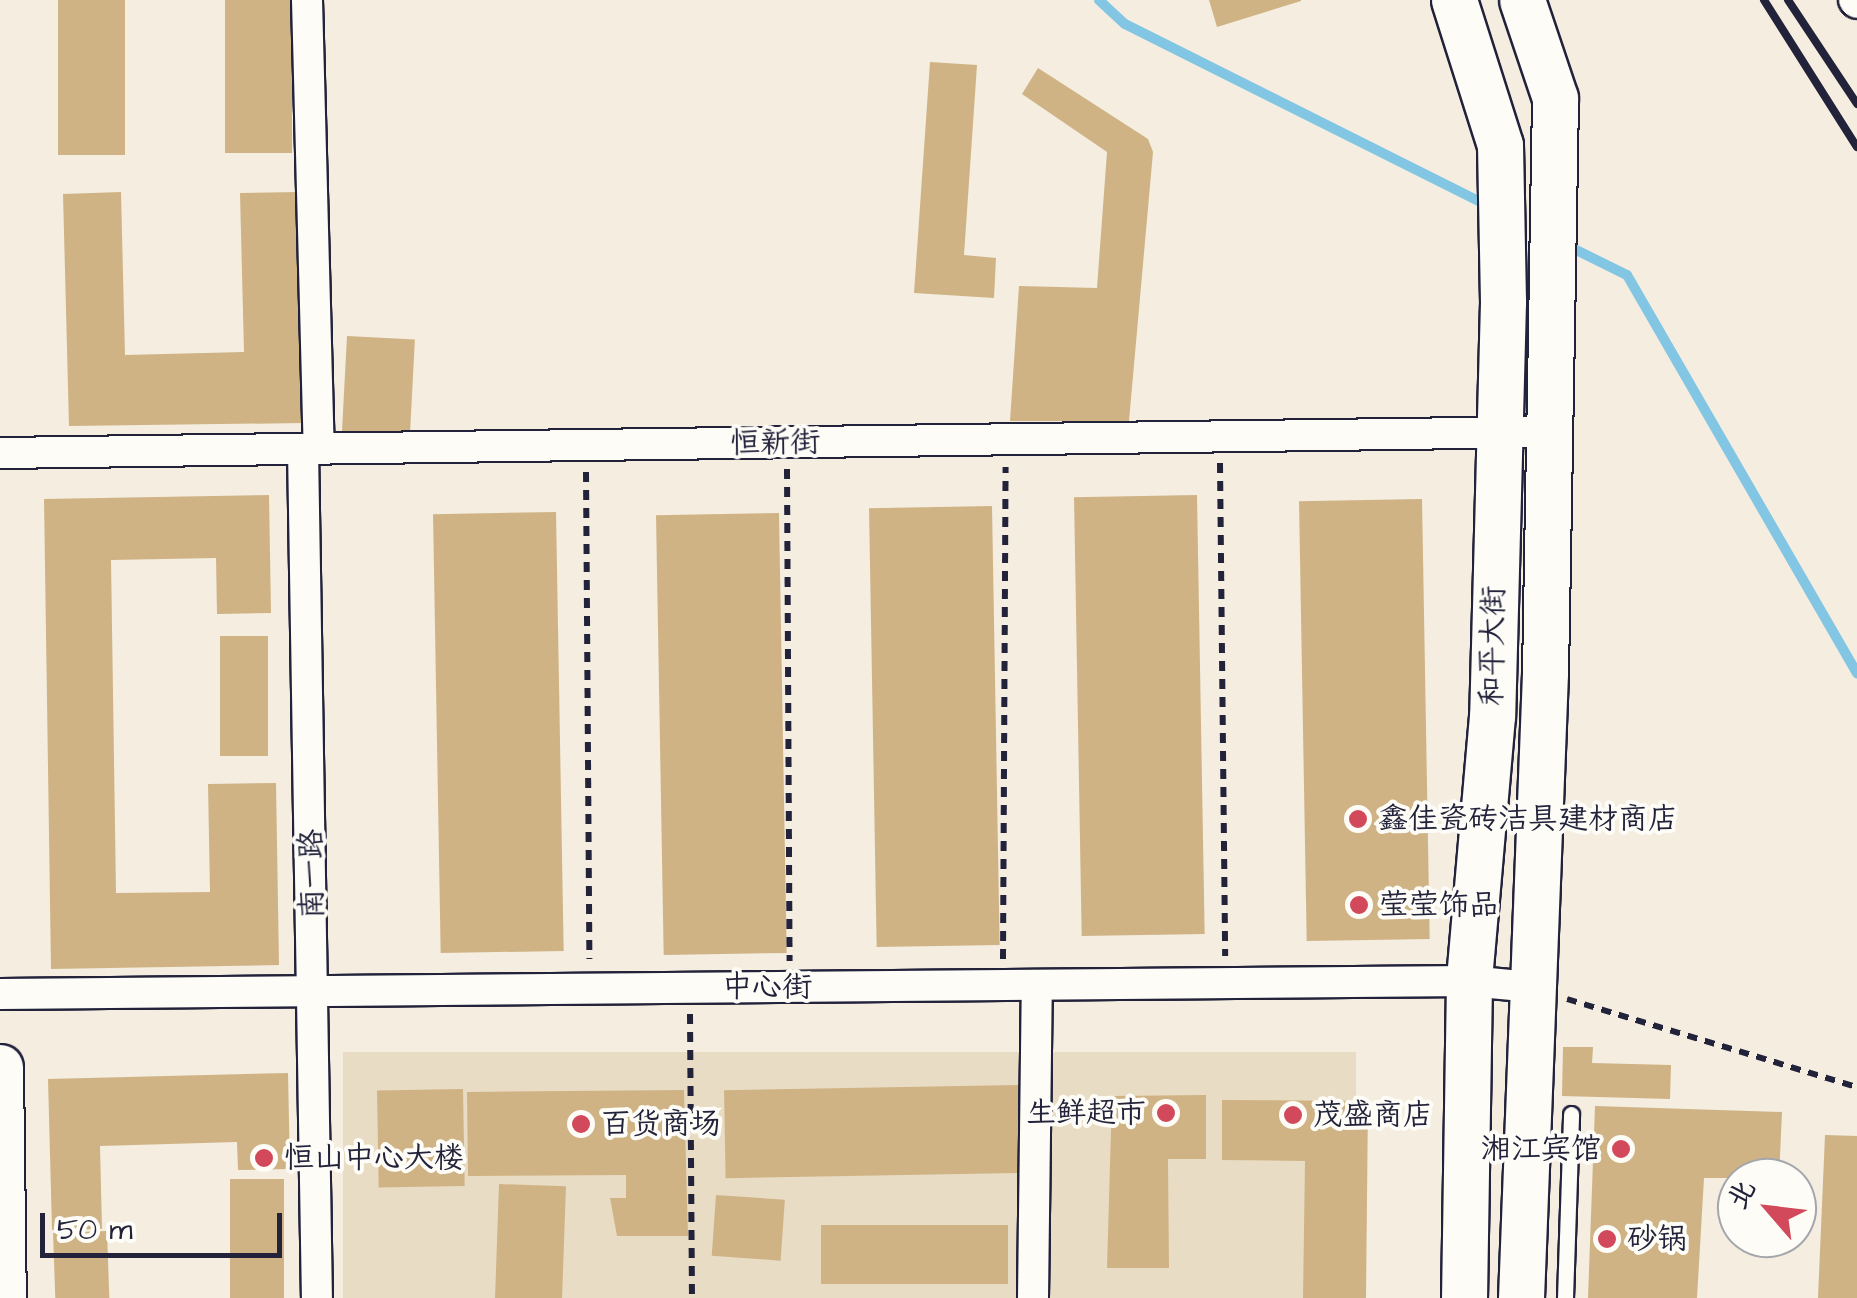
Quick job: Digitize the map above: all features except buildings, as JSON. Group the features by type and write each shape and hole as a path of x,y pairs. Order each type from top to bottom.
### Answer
{"main road":[{"name":"和平大街","path":"1454,0 1500,146 1503,302 1492,716 1469,981 1464,1298"},
{"name":"和平大街","path":"1521,1298 1549,432 1555,98 1536,11"},
{"path":"1480,78 1536,11"},
{"path":"0,1068 3,1298"}],"street":[{"name":"南一路","path":"307,0 317,1298"},
{"name":"恒新街","path":"0,454 1549,432"},
{"name":"中心街","path":"0,994 1469,981 1533,988"},
{"path":"1033,1298 1038,985"}],"lane":[{"path":"1565,1298 1571,1114"}],"path":[{"path":"1220,437 1225,983"},
{"path":"1003,985 1006,440"},
{"path":"787,442 790,987"},
{"path":"586,445 589,989"},
{"path":"690,988 692,1298"},
{"path":"1533,988 1857,1087"}],"shaded area":[{"path":"343,1052 1356,1052 1356,1298 343,1298"}],"waterway":[{"path":"1099,0 1125,24 1491,207"},
{"path":"1564,244 1627,275 1857,673"}],"railway":[{"path":"1764,0 1857,147"},
{"path":"1788,0 1857,104"}],"place":[{"name":"鑫佳瓷砖洁具建材商店","path":"1358,819"},
{"name":"莹莹饰品","path":"1359,905"},
{"name":"生鲜超市","path":"1166,1113"},
{"name":"茂盛商店","path":"1293,1115"},
{"name":"百货商场","path":"581,1124"},
{"name":"湘江宾馆","path":"1621,1149"},
{"name":"恒山中心大楼","path":"264,1158"},
{"name":"砂锅","path":"1607,1239"}]}
